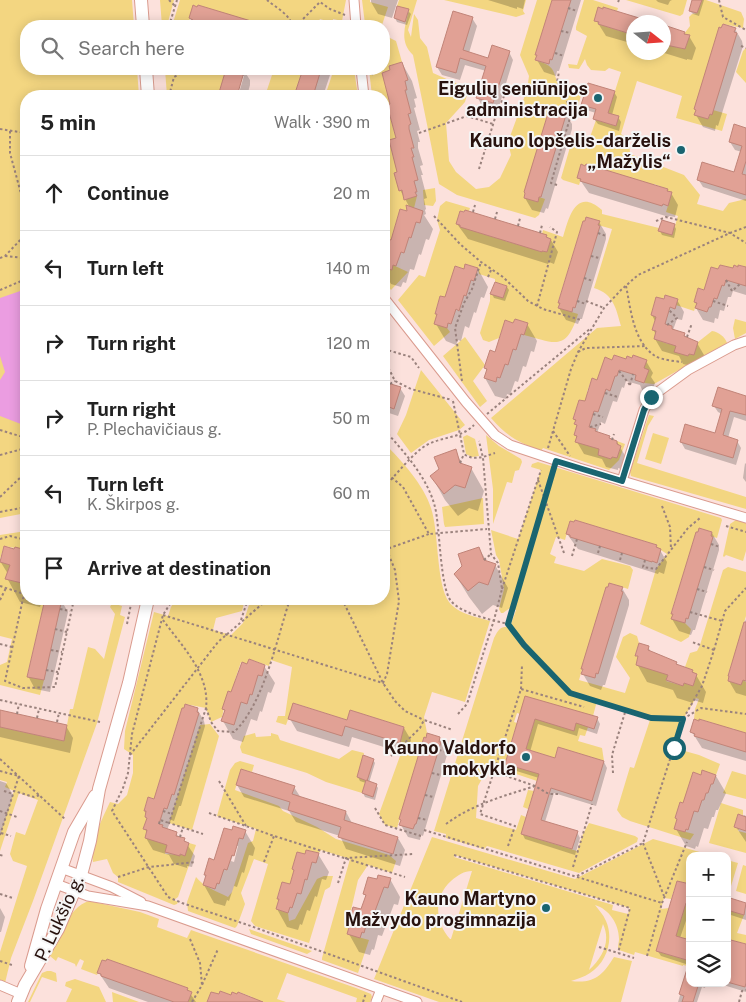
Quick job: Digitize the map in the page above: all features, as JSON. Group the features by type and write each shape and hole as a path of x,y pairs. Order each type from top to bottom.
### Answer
{"main road":[{"path":"141,0 143,20"},
{"path":"146,75 148,90"},
{"name":"P. Lukšio g.","path":"21,994 58,929 81,875 90,841 99,789 129,683 147,605"},
{"name":"P. Lukšio g.","path":"21,994 47,909 74,832 99,789"}],"street":[{"path":"354,0 356,20"},
{"path":"362,75 363,90"},
{"path":"390,306 480,419 495,435 510,445 556,461 746,518"},
{"path":"622,481 644,410 651,397 696,366 734,345 746,341"},
{"path":"62,868 112,887 148,906 417,1002"},
{"path":"56,884 88,896 148,906"},
{"path":"0,985 21,994"},
{"path":"376,1002 380,989"}],"path":[{"path":"169,0 175,6"},
{"path":"171,20 177,0"},
{"path":"267,0 290,20"},
{"path":"719,0 723,17 746,30"},
{"path":"302,20 320,2 348,17"},
{"path":"568,8 577,10"},
{"path":"561,31 570,33"},
{"path":"740,46 746,48"},
{"path":"554,53 564,56"},
{"path":"557,185 551,183 572,111 557,82 559,72"},
{"path":"171,90 174,77 178,75"},
{"path":"479,169 493,124 507,89"},
{"path":"419,133 467,116 493,124"},
{"path":"0,130 20,132"},
{"path":"10,131 10,154 20,190"},
{"path":"473,212 475,205"},
{"path":"495,219 497,212"},
{"path":"434,216 460,244 503,277 528,301 537,306 580,320"},
{"path":"656,221 666,217 730,233 746,243"},
{"path":"518,226 520,218"},
{"path":"540,233 542,225"},
{"path":"537,306 557,232 550,227"},
{"path":"546,452 571,369 578,352 604,308 638,275 746,227"},
{"path":"598,233 606,236"},
{"path":"0,258 5,256 20,240"},
{"path":"5,256 20,257"},
{"path":"591,256 599,258"},
{"path":"463,383 455,328 464,303 472,289 481,262"},
{"path":"488,277 492,268"},
{"path":"584,278 593,281"},
{"path":"726,280 732,291 740,284"},
{"path":"0,290 20,282"},
{"path":"626,286 634,324 640,340 656,356 696,366"},
{"path":"713,301 728,306"},
{"path":"577,302 604,308"},
{"path":"667,325 677,318 669,310"},
{"path":"687,337 692,323"},
{"path":"390,480 422,448 436,440 460,436 469,430 593,326"},
{"path":"578,352 586,348 646,346"},
{"path":"390,351 411,357 419,368"},
{"path":"390,370 395,380 411,388 452,400 466,402"},
{"path":"618,371 630,385 633,374"},
{"path":"390,384 395,380"},
{"path":"449,380 464,454 460,463"},
{"path":"605,393 618,397"},
{"path":"593,414 603,417"},
{"path":"590,427 601,424"},
{"path":"0,430 20,436"},
{"path":"553,431 579,468"},
{"path":"612,440 614,434"},
{"path":"390,436 410,459 435,506 444,582 451,601 464,610 508,624 524,645 570,693 651,718 683,719 701,708 746,714"},
{"path":"479,441 483,458 491,554 498,563 502,589"},
{"path":"0,455 20,450"},
{"path":"464,454 471,459 483,458 495,453"},
{"path":"508,624 556,461"},
{"path":"458,714 467,704 541,470"},
{"path":"0,497 20,478"},
{"path":"392,478 404,487 429,534"},
{"path":"538,480 564,553"},
{"path":"662,506 670,527 671,549"},
{"path":"0,512 20,507"},
{"path":"645,560 643,567 656,569 688,528 700,518"},
{"path":"726,526 746,532"},
{"path":"390,548 439,532 488,529"},
{"path":"0,539 10,536 20,538"},
{"path":"572,556 577,539"},
{"path":"711,544 720,547"},
{"path":"598,553 600,546"},
{"path":"484,560 491,554"},
{"path":"620,560 622,554"},
{"path":"382,683 387,674 398,601 395,570 390,560"},
{"path":"704,567 714,570"},
{"path":"0,586 20,592"},
{"path":"0,600 0,596 6,588"},
{"path":"664,898 643,842 683,719 702,686 725,611 746,588"},
{"path":"697,590 707,592"},
{"path":"23,605 5,681 23,688 55,687 72,605"},
{"path":"127,624 131,605"},
{"path":"169,605 163,615 132,734 128,773 112,811 168,897 182,904 248,925 462,1002"},
{"path":"240,622 246,605"},
{"path":"130,755 227,634 261,605"},
{"path":"206,708 211,722 218,731 234,732 242,724 261,692 288,605"},
{"path":"345,605 382,683 395,701 405,711 453,730"},
{"path":"60,609 71,611"},
{"path":"690,612 722,621"},
{"path":"163,615 382,683"},
{"path":"162,619 198,668 207,696 202,722 169,823"},
{"path":"55,629 67,632"},
{"path":"692,642 714,650"},
{"path":"0,644 13,647"},
{"path":"51,650 62,652"},
{"path":"508,846 515,826 480,814 521,689 522,665"},
{"path":"46,670 58,672"},
{"path":"521,689 584,707"},
{"path":"0,700 100,722"},
{"path":"17,714 19,704"},
{"path":"37,718 39,709"},
{"path":"613,773 612,754 626,709"},
{"path":"57,722 59,713"},
{"path":"197,720 202,722"},
{"path":"391,756 420,728 424,720"},
{"path":"190,743 194,744"},
{"path":"439,750 447,752"},
{"path":"0,759 66,820"},
{"path":"183,766 187,767"},
{"path":"0,771 19,776"},
{"path":"432,772 440,775"},
{"path":"494,772 535,786 549,794 558,794"},
{"path":"11,836 0,834 19,776"},
{"path":"219,781 246,826"},
{"path":"446,824 460,814 483,803 535,786"},
{"path":"176,788 180,789"},
{"path":"4,791 34,797 40,795"},
{"path":"425,795 433,798"},
{"path":"573,867 592,804"},
{"path":"375,808 385,825 421,836"},
{"path":"0,811 17,817"},
{"path":"163,811 172,814"},
{"path":"209,813 274,836 405,877"},
{"path":"418,818 426,820"},
{"path":"159,824 160,820 203,834"},
{"path":"180,837 183,827"},
{"path":"424,830 662,903"},
{"path":"264,862 274,836"},
{"path":"578,876 643,842"},
{"path":"647,956 662,903 687,842"},
{"path":"346,858 414,854"},
{"path":"454,854 630,908 618,953"},
{"path":"0,855 4,856"},
{"path":"338,883 346,858"},
{"path":"118,877 149,867 196,862"},
{"path":"0,894 13,898"},
{"path":"190,939 200,963 202,985"},
{"path":"600,947 634,958"},
{"path":"192,1002 218,950"},
{"path":"0,961 12,965"},
{"path":"739,1002 742,991 746,990"}],"shaded area":[{"path":"0,0 132,0 134,20 20,20 20,75 137,75 139,90 20,90 20,514 0,518"},
{"path":"160,0 174,0 169,20 162,20"},
{"path":"180,0 346,0 342,20 242,20 198,5 197,7 193,6 190,20 174,20"},
{"path":"362,0 370,0 370,2 388,7 384,20 364,20"},
{"path":"399,0 417,0 408,30 411,37 414,14 418,20 420,38 427,47 433,73 458,84 468,91 465,102 446,123 449,161 456,172 476,189 489,187 500,178 511,155 508,142 527,90 529,76 520,55 537,0 552,0 535,60 550,67 557,82 577,88 584,85 576,113 572,111 571,117 564,115 565,110 553,107 551,111 549,110 524,197 537,202 539,197 545,199 539,215 535,218 457,195 439,184 413,55 406,45 404,34 409,10 397,6"},
{"path":"444,0 526,0 523,11 525,14 516,17"},
{"path":"584,0 593,0 618,8 617,11 604,7 603,9 598,8 598,24 626,33 626,60 671,60 671,46 685,49 689,36 684,34 690,26 689,17 697,13 702,0 741,12 744,19 743,28 723,24 719,28 695,109 695,115 708,119 713,110 727,114 722,131 676,118 682,96 637,81 621,134 628,142 630,154 684,175 700,195 697,204 723,211 729,203 746,199 746,267 739,265 733,268 720,265 718,269 711,267 706,290 698,288 694,302 697,303 694,311 676,305 678,299 665,295 663,299 656,297 651,315 656,317 652,329 656,331 654,339 668,344 677,343 688,356 689,354 694,355 698,342 712,331 721,335 727,343 654,384 644,383 648,370 644,368 646,360 633,355 632,358 627,356 626,359 614,355 612,360 605,358 600,371 600,381 592,378 587,392 587,402 579,400 573,418 576,420 574,424 577,425 574,434 600,447 598,455 611,459 612,457 617,458 621,446 617,444 617,441 625,444 619,460 609,470 543,448 541,451 525,445 513,438 491,418 597,328 621,326 616,308 610,298 594,288 612,229 598,225 599,221 587,217 583,221 558,302 560,303 558,308 578,314 569,334 558,342 524,335 528,323 515,319 513,323 505,321 499,338 489,342 483,340 480,333 490,301 490,294 503,298 507,286 495,282 495,279 479,274 478,268 466,264 464,269 456,266 448,298 440,296 435,313 450,332 434,346 398,300 419,275 425,277 440,230 437,220 440,206 446,201 470,208 469,211 460,211 456,224 460,225 460,227 483,232 483,234 496,238 506,239 505,241 519,245 520,243 541,252 547,252 551,239 542,234 543,230 563,237 575,207 580,203 586,202 602,210 602,214 659,228 659,231 672,235 678,216 666,212 672,193 667,191 667,189 631,178 630,180 586,164 585,166 581,165 577,177 581,179 579,185 561,178 573,137 589,140 596,120 616,126 619,116 608,113 621,72 609,68 605,71 591,70 585,59 579,69 569,68 568,64 577,65 587,36 576,30"},
{"path":"626,0 687,0 683,14 680,16"},
{"path":"390,38 396,41 402,62 390,66"},
{"path":"746,48 746,83 736,72 743,51"},
{"path":"165,75 225,75 220,90 167,90"},
{"path":"272,75 301,75 296,90 267,90"},
{"path":"332,75 355,75 357,90 327,90"},
{"path":"370,75 383,75 387,90 371,90"},
{"path":"390,95 395,103 390,105"},
{"path":"390,117 396,138 390,140"},
{"path":"390,144 393,157 401,170 394,173 399,190 402,190 404,200 417,196 414,208 409,211 400,209 393,241 390,240"},
{"path":"435,188 436,201 433,206 424,205 423,190"},
{"path":"393,265 408,272 391,290 390,270"},
{"path":"20,291 20,424 0,416 0,380 5,372 0,356 0,298"},
{"path":"735,319 746,322 746,333 735,339 733,328"},
{"path":"465,337 485,365 473,381 487,401 480,407 443,356"},
{"path":"421,370 465,425 459,430 429,440 411,453 397,434 406,415"},
{"path":"649,415 654,416 648,426 637,463 746,497 746,509 631,476 630,472"},
{"path":"653,433 669,438 661,464 645,459"},
{"path":"467,435 475,439 479,456 472,457 466,454 463,437"},
{"path":"486,435 499,446 521,459 522,462 519,470 515,471 512,483 507,482 493,524 493,489"},
{"path":"390,449 411,473 428,499 434,518 442,583 449,602 462,612 490,621 465,702 432,692 424,717 426,738 424,737 397,828 385,825 379,814 400,756 400,743 404,727 350,710 347,720 294,703 286,725 276,722 278,716 285,716 292,667 271,660 269,666 249,659 247,664 241,662 235,680 234,693 228,691 222,717 211,722 206,708 185,704 184,708 182,708 157,789 156,799 148,797 144,810 146,811 145,817 147,818 143,829 147,830 145,838 168,843 165,854 185,855 189,843 196,845 178,897 174,900 178,902 174,905 118,882 118,877 113,873 107,859 93,862 93,847 97,831 110,802 118,804 127,795 133,773 133,755 124,749 125,731 154,612 168,616 172,605 244,605 242,611 216,618 213,630 231,635 243,623 249,605 390,605"},
{"path":"538,462 721,518 722,520 717,538 711,536 712,532 700,528 696,532 692,545 694,546 689,555 671,613 673,614 671,619 685,623 691,629 689,637 681,642 640,624 656,569 667,554 656,547 657,545 575,520 574,522 570,521 565,540 556,537 550,554 556,557 554,563 584,571 602,559 630,566 633,570 628,589 610,583 606,587 579,680 625,693 630,678 616,657 623,637 630,633 637,636 639,643 635,655 638,656 636,665 668,672 666,681 683,686 684,683 693,686 697,674 685,667 690,653 697,651 700,645 723,570 728,567 746,572 746,616 734,662 732,662 728,675 728,681 741,685 743,680 746,682 746,733 735,732 735,729 694,719 699,699 696,698 683,719 674,748 699,755 720,764 716,775 703,771 701,775 693,772 687,791 687,804 680,802 674,829 694,834 690,840 630,821 622,817 617,810 630,767 634,768 651,717 597,701 593,716 585,714 588,727 585,736 580,735 578,741 602,748 604,761 558,747 555,758 526,749 535,719 574,730 579,713 517,713 514,722 517,723 505,763 539,774 537,781 492,766 482,770 483,777 478,786 476,818 516,830 521,815 526,817 521,834 577,851 589,823 638,838 637,842 579,873 487,846 484,849 446,838 446,834 434,831 494,638 500,629 510,627 516,610 510,608 501,613 499,609 504,589 491,530 518,539 541,470 531,467 532,464"},
{"path":"483,498 484,524 445,527 442,507"},
{"path":"736,520 746,523 746,551 743,561 726,555 723,556 730,524"},
{"path":"20,532 20,549 4,546 0,559 0,535"},
{"path":"0,562 10,565 6,579 20,582 20,605 44,605 27,676 44,680 40,695 0,685 0,665 7,662 12,639 0,636"},
{"path":"111,605 122,606 120,615 125,617 97,723 11,958 5,983 0,980 0,952 27,866 13,861 10,854 16,832 25,835 38,800 19,793 0,851 0,835 14,791 5,787 7,782 0,780 0,727 64,741 70,709 73,709 88,647 95,649 104,659 115,614 110,607"},
{"path":"210,724 219,736 192,830 169,823 200,725"},
{"path":"255,733 256,737 271,736 271,733 278,735 280,740 339,759 352,750 364,753 357,777 366,780 362,793 326,782 307,773 242,753 240,747 244,736"},
{"path":"240,761 254,765 252,772 241,769 235,790 279,806 283,811 317,827 336,839 389,855 396,861 392,873 368,865 358,880 347,934 369,940 358,973 322,960 350,859 321,850 319,853 307,850 305,854 297,852 290,884 282,882 276,909 288,913 289,921 295,919 317,879 324,876 333,876 330,887 325,890 309,943 255,926 251,921 268,864 254,859 241,893 245,904 235,928 188,911 187,902 196,877 206,886 228,897 232,892 248,843 253,841 256,829 217,816 230,770 235,763"},
{"path":"732,771 746,775 746,799 723,793"},
{"path":"528,790 534,791 528,809 523,807"},
{"path":"721,803 743,810 743,815 738,814 734,827 739,829 738,831 746,833 746,853 709,843"},
{"name":"Kauno Martyno Mažvydo progimnazija","path":"432,837 575,879 653,839 700,852 686,852 686,883 677,881 671,899 664,898 661,909 669,908 656,951 686,960 686,966 635,952 634,955 619,950 619,933 615,923 605,910 595,905 606,921 608,928 609,942 607,950 601,963 596,968 585,976 571,981 586,981 597,977 606,969 614,957 632,961 621,1002 439,1002 374,979","holes":["455,855 630,908 628,914 612,910 613,905 454,857","472,871 451,939 450,939 441,925 439,917 438,910 441,894 451,881 461,874","603,924 606,943 602,954 589,970"]},
{"path":"731,861 738,863 731,886"},
{"path":"743,865 746,866 746,894 736,891"},
{"path":"89,901 140,912 159,919 157,927 187,938 191,930 356,988 371,994 372,997 370,1002 356,1002 357,998 287,973 277,999 286,1002 250,1002 252,997 239,992 231,995 220,991 219,994 211,992 207,1002 188,1002 192,992 187,990 187,988 107,959 106,961 102,960 97,975 81,969 84,961 80,959 76,967 75,964 58,957 56,961 50,956 65,924 75,910"},
{"path":"686,903 686,939 676,936"},
{"path":"731,911 744,915 737,933 746,935 746,944 731,940"},
{"path":"249,929 312,951 307,954 251,934"},
{"path":"47,971 56,973 57,982 42,977 30,1002 28,1002 42,973"},
{"path":"75,979 99,987 106,1002 66,1002 72,989 65,986 66,982"},
{"path":"112,992 139,1002 113,1002"}],"building":[{"path":"552,0 571,0 552,60 550,59 549,64 535,60 537,55 535,55"},
{"path":"692,0 702,0 697,13 689,11"},
{"path":"193,5 197,7 198,5 248,20 193,20 189,18"},
{"path":"397,6 409,9 405,22 394,18"},
{"path":"598,7 629,15 626,15 626,33 594,21"},
{"path":"453,11 473,17 463,50 488,58 492,45 510,51 493,103 476,98 486,66 460,58 456,73 436,67"},
{"path":"723,24 736,28 734,32 737,33 712,115 710,114 708,119 694,115 696,110 694,109 719,27 721,28"},
{"path":"671,27 690,35 685,49 671,46"},
{"path":"402,62 408,80 405,81 407,90 405,90 411,113 408,114 411,124 409,129 414,148 411,148 414,157 412,157 418,180 414,181 417,196 404,200 402,190 399,191 394,173 397,172 390,140 396,138 390,116 390,90 386,90 383,75 390,75 390,66"},
{"path":"224,75 243,75 239,90 220,90"},
{"path":"301,75 319,75 315,90 296,90"},
{"name":"Eigulių seniūnijos administracija","path":"588,83 615,91 608,113 619,116 616,126 593,119 596,109 581,105"},
{"path":"552,106 565,110 564,115 566,115 538,202 524,198 524,192 549,110 551,111"},
{"path":"734,124 746,128 746,161 742,174 746,175 746,195 697,180 702,162 734,172 742,146 729,142"},
{"path":"581,164 668,189 667,191 672,192 668,206 663,204 662,206 580,181 581,179 577,178"},
{"path":"406,205 423,211 420,223 416,222 404,253 401,252 396,266 393,265 392,270 390,270 390,240 400,209 407,211"},
{"path":"465,210 547,235 546,237 551,239 547,252 460,227 460,225 456,224 460,211 464,212"},
{"path":"586,217 600,221 598,225 600,226 575,308 573,307 572,312 558,308 560,303 558,303 583,221 585,221"},
{"path":"662,220 675,224 672,235 658,231"},
{"path":"465,264 478,268 474,281 471,280 466,296 464,295 459,311 456,309 451,324 448,323 447,328 434,324 440,296 445,297 455,266 464,269"},
{"path":"720,265 733,268 734,265 746,267 746,286 726,280 717,299 714,298 707,312 695,308 697,303 694,302 698,288 704,290 711,267 718,269"},
{"path":"495,282 507,286 503,298 490,294"},
{"path":"665,295 678,299 675,309 670,307 665,324 672,326 672,329 685,333 684,336 698,342 694,355 689,354 688,356 674,352 676,346 654,339 656,331 652,330 656,317 651,315 656,297 664,299"},
{"path":"515,319 528,323 524,335 521,334 516,350 513,349 508,365 505,364 500,378 497,377 496,382 484,378 487,369 484,368 490,350 495,352 505,320 513,323"},
{"path":"614,355 626,359 627,356 632,358 633,355 647,360 644,368 649,370 644,383 635,380 636,375 619,370 610,391 606,389 598,412 594,411 589,427 610,436 609,438 617,441 617,444 621,446 617,458 612,457 611,459 598,455 599,449 575,442 577,436 574,435 577,425 574,424 576,420 573,419 579,400 585,401 592,378 597,380 605,357 612,360"},
{"path":"390,384 401,387 394,409 390,407"},
{"path":"718,387 746,396 746,415 730,411 723,435 738,440 733,458 680,442 685,424 715,433 722,409 712,406"},
{"path":"456,449 460,463 472,467 465,488 455,485 444,494 430,476 439,469 434,457"},
{"path":"575,520 657,545 656,547 661,549 657,563 570,537 570,535 566,534 570,521 574,522"},
{"path":"699,528 712,532 711,536 713,537 688,619 686,618 685,623 671,619 673,614 671,614 696,532 698,532"},
{"path":"4,546 14,549 15,547 20,548 20,583 5,579 10,565 0,562"},
{"path":"479,547 484,560 496,564 488,585 479,582 468,591 454,574 462,566 458,554"},
{"path":"609,583 623,587 621,591 623,592 598,674 596,673 595,678 581,674 583,669 581,669 606,587 608,587"},
{"path":"44,605 61,605 44,680 27,677"},
{"path":"744,622 746,622 746,681 743,680 741,685 728,681 728,676"},
{"path":"639,643 649,646 648,650 677,662 676,664 693,670 692,672 697,674 693,686 684,683 683,686 666,680 668,675 636,665 638,656 635,656"},
{"path":"249,659 265,665 262,676 258,675 247,704 241,702 234,725 221,721 225,710 222,709 228,691 231,692 242,662 247,664"},
{"path":"525,696 598,717 594,729 576,723 574,731 535,719 526,749 555,758 558,747 604,761 592,801 551,788 541,820 578,831 572,849 521,834 539,774 505,764"},
{"path":"293,703 347,720 350,710 404,727 400,743 345,726 342,736 288,719"},
{"path":"185,704 198,708 197,712 199,713 174,795 172,794 167,809 164,808 159,824 163,825 162,827 177,832 176,836 185,838 184,841 189,843 185,856 180,854 180,856 165,852 167,845 145,838 147,830 143,829 147,818 145,817 146,811 144,811 148,797 154,799 182,708 184,708"},
{"path":"0,710 67,725 64,741 0,727"},
{"path":"694,719 746,733 746,752 694,736 695,734 690,732"},
{"path":"427,733 440,737 439,742 441,742 413,829 399,825 401,820 399,819 424,737 426,738"},
{"path":"363,755 374,759 367,781 357,777"},
{"path":"241,769 295,786 292,794 346,811 344,820 398,837 393,854 338,837 341,827 288,810 290,802 236,785"},
{"path":"702,770 716,775 713,784 711,784 704,800 702,800 698,812 694,811 688,830 686,829 685,832 674,829 680,802 683,803 693,772 701,775"},
{"path":"366,780 377,784 373,797 362,793"},
{"path":"738,814 746,817 746,831 734,827"},
{"path":"233,826 246,830 243,839 239,838 234,856 232,855 227,870 224,869 219,884 217,883 215,889 203,885 209,858 214,860 224,828 232,830"},
{"path":"306,850 319,853 316,863 312,862 301,894 297,893 292,908 290,907 288,913 276,909 282,882 290,884 297,852 305,854"},
{"path":"378,875 391,878 388,888 384,887 372,919 368,918 364,933 362,932 360,938 347,934 353,907 361,909 366,895 363,894 368,877 377,879"},
{"path":"677,881 686,883 686,903 676,936 686,939 686,960 656,951"},
{"path":"731,898 746,903 744,915 731,911"},
{"path":"731,940 746,944 745,987 731,983"},
{"path":"107,959 188,988 187,990 192,992 188,1002 174,1002 101,976 101,974 97,973 102,960 106,961"},
{"path":"686,972 686,987 698,987 693,1002 682,1002 684,996 679,994"},
{"path":"220,991 231,995 232,992 237,994 238,992 263,1002 207,1002 211,992 219,994"}],"place":[{"name":"Eigulių seniūnijos administracija","path":"598,98"},
{"name":"Kauno lopšelis-darželis „Mažylis“","path":"681,150"},
{"name":"Kauno Valdorfo mokykla","path":"526,757"},
{"name":"Kauno Martyno Mažvydo progimnazija","path":"546,908"}],"route":[{"path":"651,397 644,410 622,481 556,461 508,624 524,645 570,693 651,718 683,719 674,748"}]}
